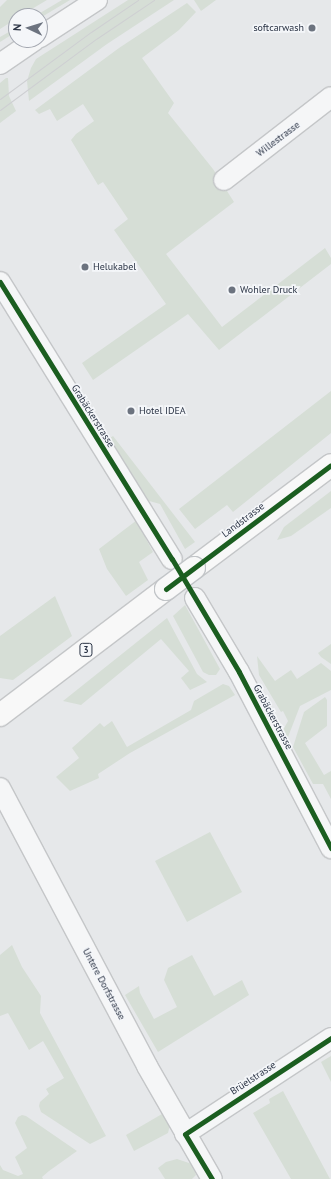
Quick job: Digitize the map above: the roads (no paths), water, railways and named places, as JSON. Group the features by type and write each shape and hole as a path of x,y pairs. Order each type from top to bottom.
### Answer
{"main road":[{"name":"Landstrasse","path":"0,715 331,465"}],"street":[{"path":"48,32 97,0"},
{"path":"0,64 23,48"},
{"name":"Willestrasse","path":"224,180 331,97"},
{"name":"Grabäckerstrasse","path":"0,282 172,559"},
{"name":"Grabäckerstrasse","path":"195,598 239,672 331,848"},
{"name":"Untere Dorfstrasse","path":"0,788 147,1066 212,1179"},
{"name":"Brüelstrasse","path":"185,1134 331,1038"}],"tram line":[{"path":"0,99 91,32 138,0"},
{"path":"0,110 96,39 154,0"}],"place":[{"name":"softcarwash","path":"312,28"},
{"name":"Helukabel","path":"85,267"},
{"name":"Wohler Druck","path":"232,290"},
{"name":"Hotel IDEA","path":"131,411"}]}
